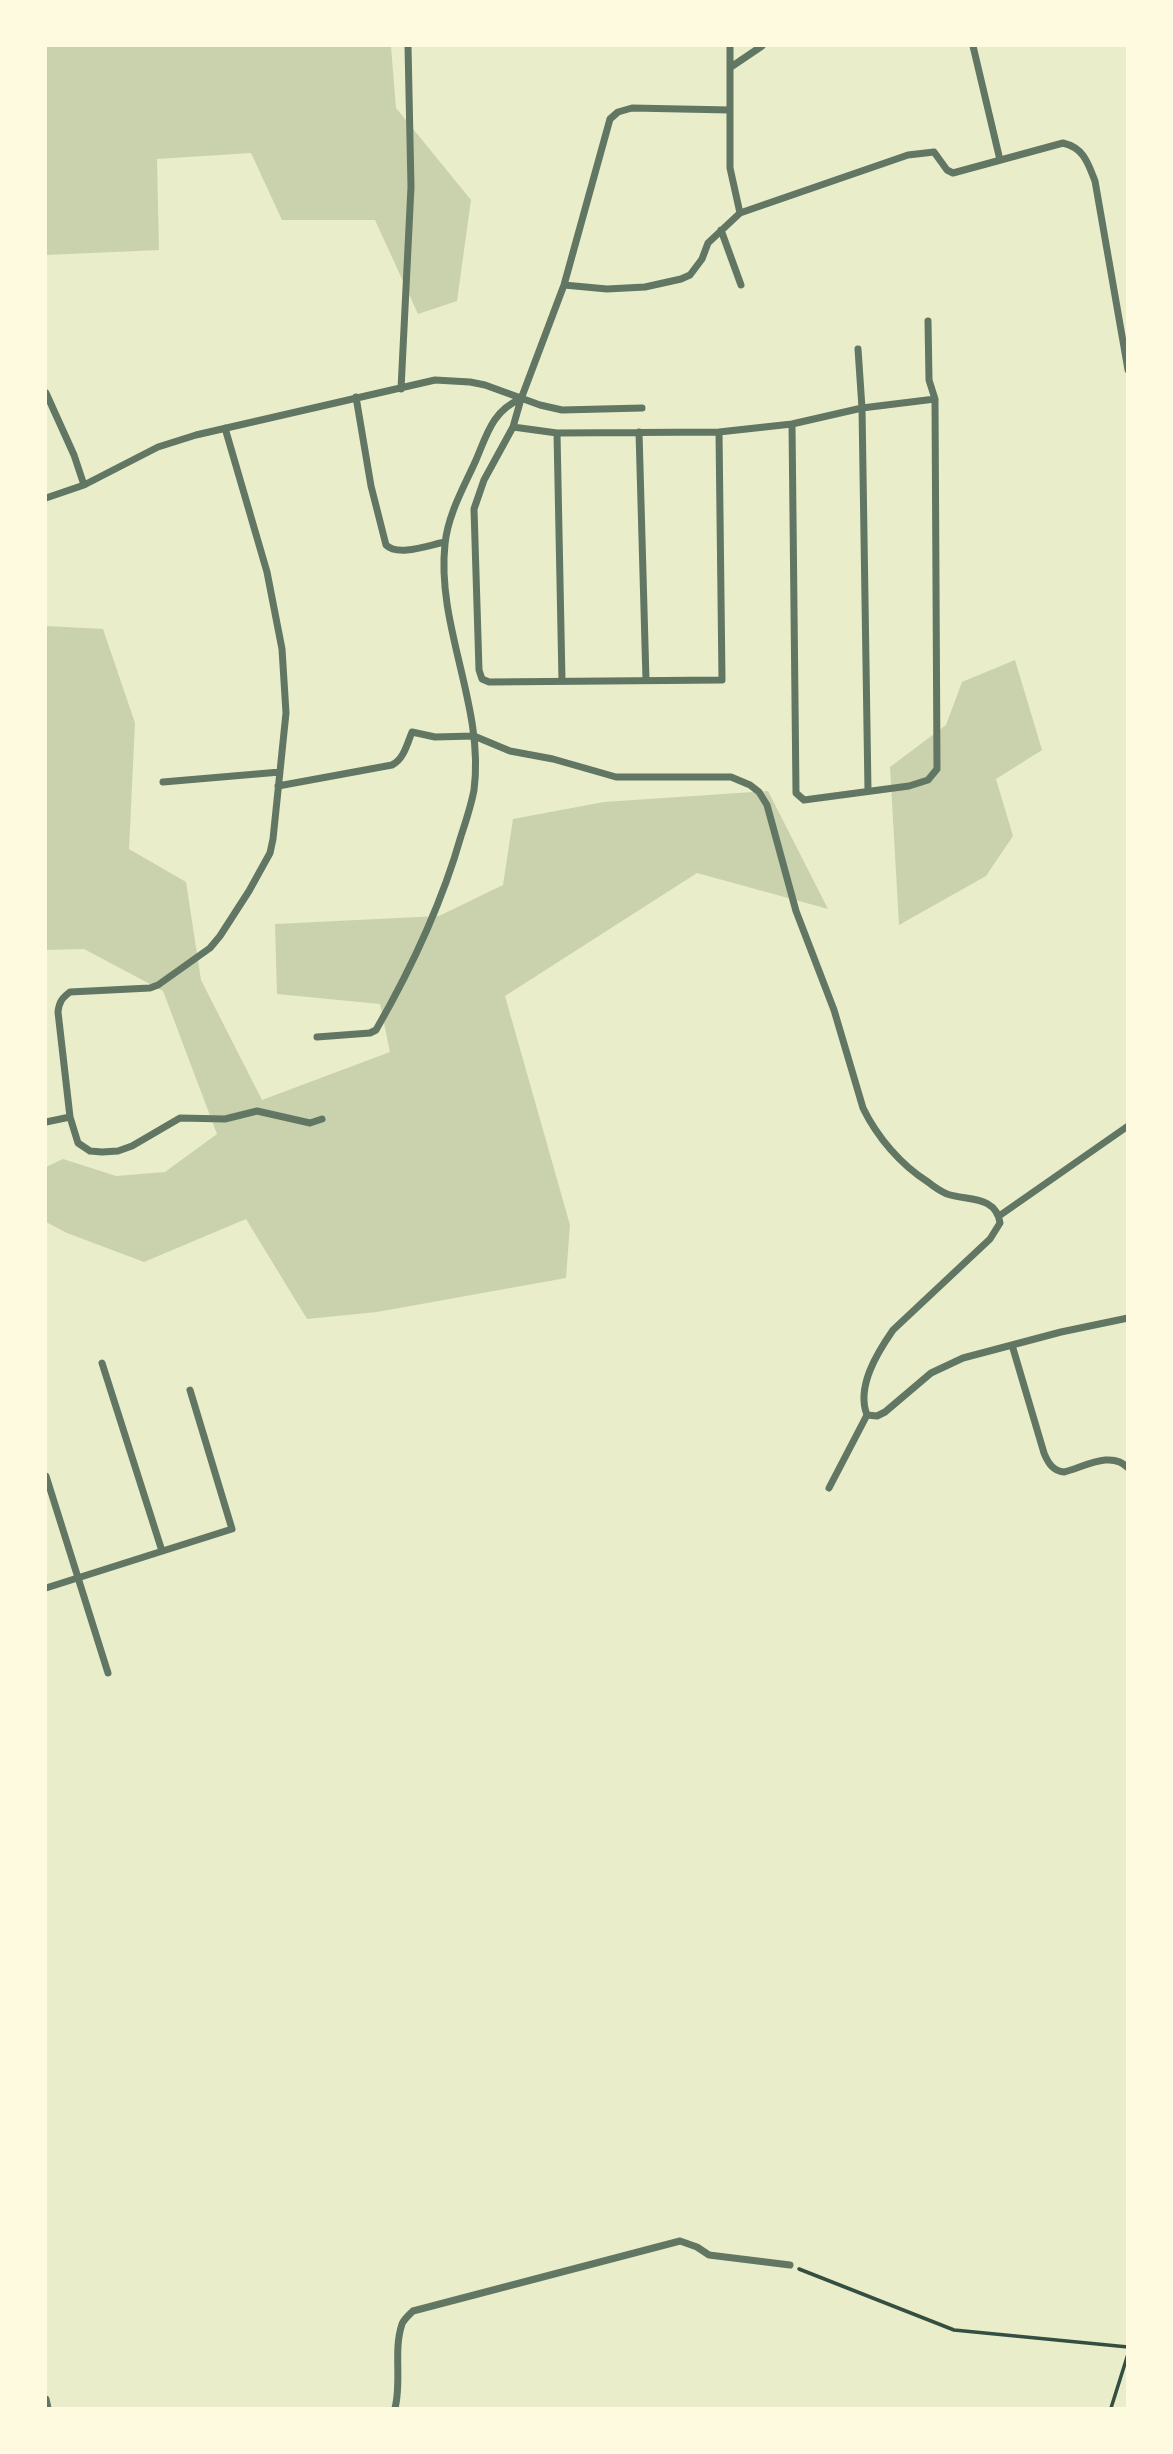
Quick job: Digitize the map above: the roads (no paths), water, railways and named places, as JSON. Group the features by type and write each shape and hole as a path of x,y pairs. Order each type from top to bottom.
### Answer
{"street":[{"path":"401,389 411,187 408,46"},
{"path":"730,46 730,168 740,213"},
{"path":"731,67 762,46"},
{"path":"973,46 1000,160"},
{"path":"719,432 722,680 489,682 482,679 479,670 474,509 484,480 513,427 564,285 610,119 613,114 632,107 730,110"},
{"path":"564,285 607,289 645,287 681,279 691,275 702,259 708,243 740,213 923,152 934,152 947,170 953,173 1063,143 1072,145 1085,156 1095,181 1128,370"},
{"path":"721,230 741,285"},
{"path":"792,424 796,793 804,800 868,792 928,780 937,769 935,399 929,380 928,321"},
{"path":"858,349 862,408 868,792"},
{"path":"46,498 84,485 158,447 225,428 435,380 485,385 521,399 562,410 642,408"},
{"path":"46,393 74,455 84,485"},
{"path":"356,397 371,486 386,545 390,549 399,550 445,542"},
{"path":"317,1037 370,1033 376,1030 421,942 450,874 473,793 474,736 448,601 445,542 452,514 485,438 500,411 521,399"},
{"path":"513,427 557,433 719,432 792,424 862,408 935,399"},
{"path":"225,428 267,572 278,624 286,696 281,772 270,853 249,891 210,948 154,987 70,992 59,1002 70,1117 78,1143 90,1151 102,1152 118,1151 132,1146 180,1118 225,1119 264,1111 310,1123 322,1119"},
{"path":"639,432 646,680"},
{"path":"557,433 562,681"},
{"path":"278,786 392,765 402,756 412,732 435,737 474,736 510,751 553,759 616,777 731,777 759,792 767,805 796,911 834,1010 863,1108 870,1123 882,1141 925,1181 947,1194 971,1197 992,1205 1000,1223 990,1239 893,1330 887,1339 867,1378 863,1404 867,1415 829,1488"},
{"path":"163,782 281,772"},
{"path":"46,1122 70,1117"},
{"path":"999,1216 1128,1126"},
{"path":"867,1415 877,1416 885,1412 931,1373 963,1358 1128,1318"},
{"path":"1012,1345 1044,1453 1051,1466 1065,1472 1117,1459 1128,1468"},
{"path":"102,1363 162,1551"},
{"path":"46,1588 232,1529 190,1390"},
{"path":"46,1476 108,1673"},
{"path":"395,2409 400,2391 399,2349 402,2322 413,2311 680,2241 709,2255 790,2265"},
{"path":"46,2399 48,2409"}]}
